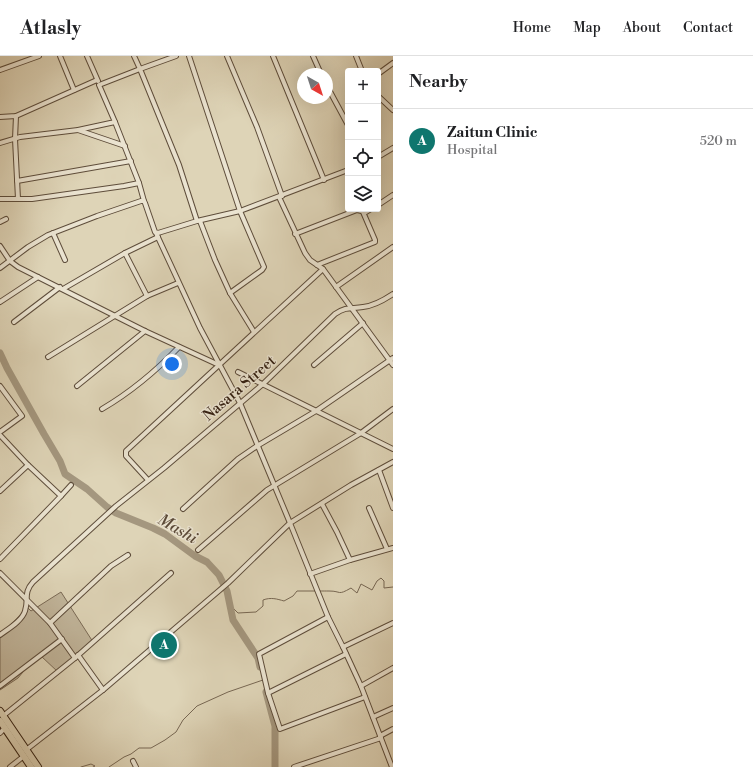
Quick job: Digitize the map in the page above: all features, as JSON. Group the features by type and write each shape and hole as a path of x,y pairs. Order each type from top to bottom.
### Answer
{"highway":[{"path":"1,716 3,731 38,767"},
{"path":"1,716 25,753 31,767"}],"street":[{"path":"0,70 39,56"},
{"path":"60,56 74,90"},
{"path":"87,56 131,161 157,235 178,283 240,404 318,594 361,686 392,764"},
{"path":"134,56 179,165 215,260 230,293 254,332"},
{"path":"99,85 176,56"},
{"path":"189,56 240,211 264,267 230,293"},
{"path":"227,56 257,127 295,234 305,253 310,260 323,269 391,359 393,365"},
{"path":"273,56 324,180"},
{"path":"313,56 318,68"},
{"path":"356,56 361,68"},
{"path":"381,72 393,63"},
{"path":"0,117 16,116 97,80"},
{"path":"333,97 345,119"},
{"path":"381,99 393,110"},
{"path":"388,105 393,102"},
{"path":"16,116 14,139 18,199"},
{"path":"0,143 14,139 78,130 115,122"},
{"path":"78,130 125,146"},
{"path":"381,155 393,148"},
{"path":"17,181 131,161"},
{"path":"14,322 62,288 157,235 199,221 240,211 345,171"},
{"path":"0,199 32,199 139,183"},
{"path":"381,203 393,195"},
{"path":"0,268 28,247 52,233 97,216 144,201"},
{"path":"295,234 352,212"},
{"path":"317,265 375,242 376,240 363,212"},
{"path":"0,222 6,219"},
{"path":"52,233 65,260"},
{"path":"0,246 10,261 18,267 145,331 219,365"},
{"path":"336,287 393,247"},
{"path":"125,253 147,296"},
{"path":"148,480 126,456 126,451 323,269"},
{"path":"0,302 38,277"},
{"path":"48,357 147,296 178,283"},
{"name":"Nasara Street","path":"0,635 23,616 26,610 26,591 29,586 116,506 263,384 335,314 341,310 351,307 364,307 375,304 393,294"},
{"path":"314,366 363,323"},
{"path":"77,386 145,331"},
{"path":"102,409 121,398 149,376 179,347"},
{"path":"183,509 238,459 316,411 391,359"},
{"path":"238,372 393,449"},
{"path":"0,386 22,416 0,432"},
{"path":"198,550 250,503 274,484 361,433 393,409"},
{"path":"0,435 28,466 61,496"},
{"path":"10,767 228,583 290,524 351,485 393,462"},
{"path":"0,491 28,466"},
{"path":"379,470 393,508"},
{"path":"0,559 71,484"},
{"path":"322,504 350,560"},
{"path":"369,508 387,549"},
{"path":"310,574 350,560 393,548"},
{"path":"50,623 111,566 128,555"},
{"path":"0,574 50,623 103,690"},
{"path":"1,716 76,656 171,574"},
{"path":"0,581 4,578"},
{"path":"328,617 259,654 268,693 280,729 365,697"},
{"path":"343,646 393,622"},
{"path":"0,686 62,639"},
{"path":"268,693 346,654"},
{"path":"361,686 393,668"},
{"path":"373,717 393,708"},
{"path":"294,767 380,737 393,729"},
{"path":"133,762 136,767"}],"shaded area":[{"path":"61,592 93,642 58,672 41,656 32,661 18,678 0,690 0,631 2,633 28,608 31,611"}],"waterway":[{"name":"Mashi","path":"0,353 60,461 65,474 87,489 116,513 165,534 195,556 207,562 219,575 227,591 233,620 258,658 260,667"},
{"path":"319,591 341,592 351,588 357,593 361,584 372,590 377,581 381,578 384,581 384,588 393,587"},
{"path":"231,606 238,613 256,612 263,606 263,600 271,598 284,601 293,596 297,591 316,591"},
{"path":"109,767 139,748 151,748 165,740 176,732 183,720 197,706 228,692 263,680"},
{"name":"Mashi","path":"266,692 275,726 275,767"},
{"path":"81,767 91,764 95,766 93,767"}],"place":[{"name":"Zaitun Clinic","path":"164,645"}]}
